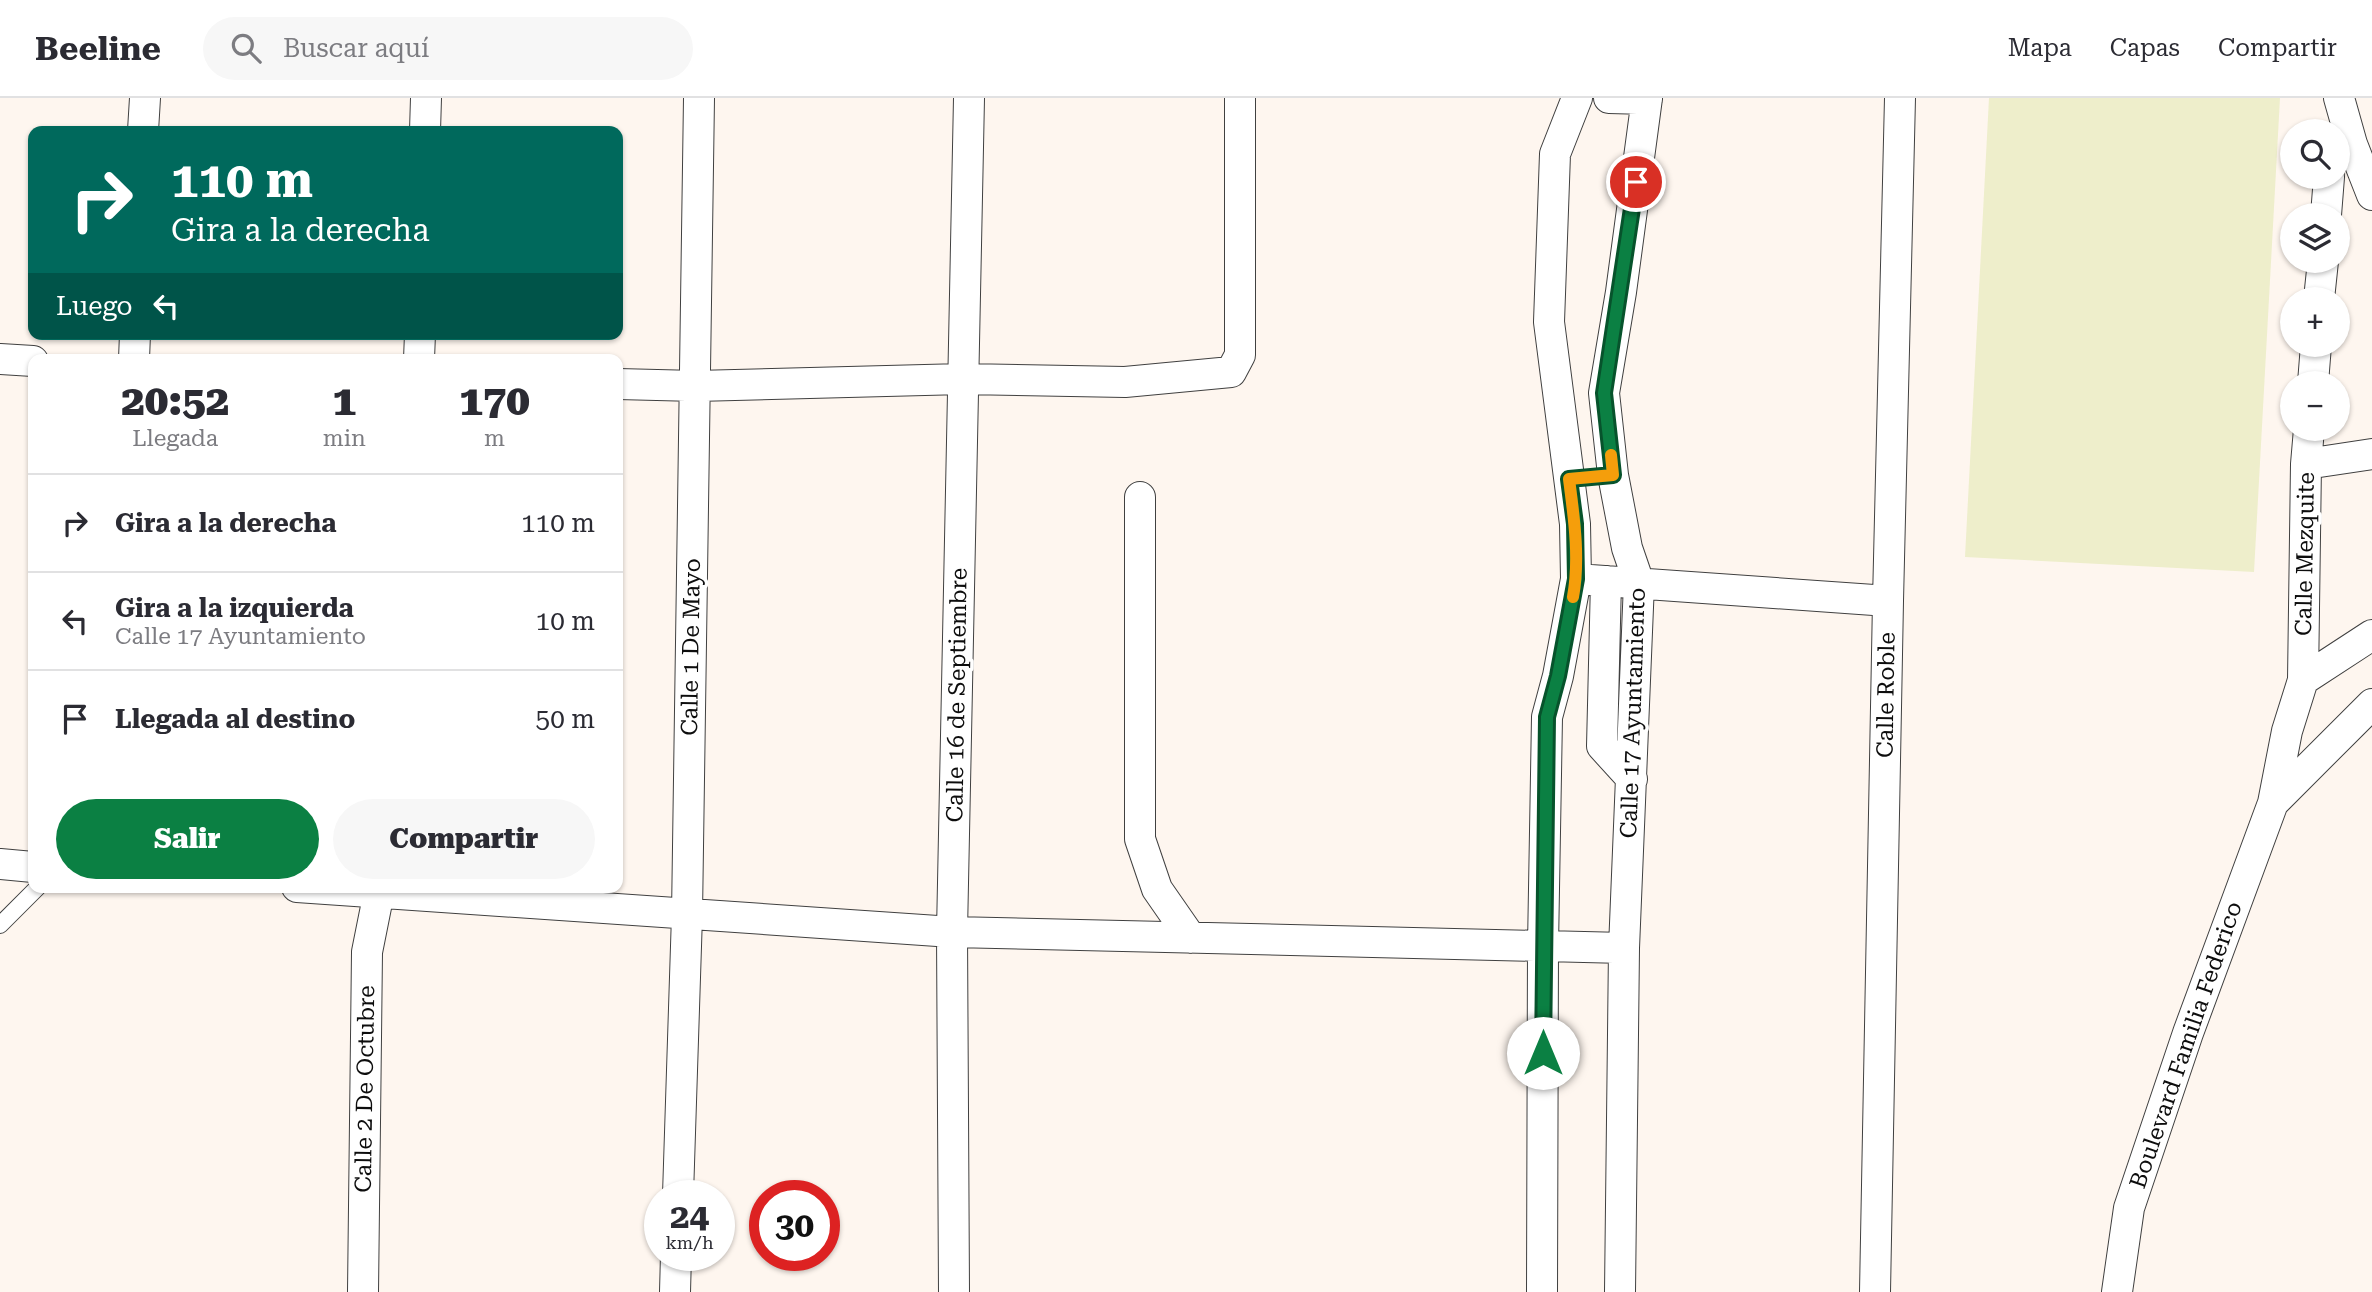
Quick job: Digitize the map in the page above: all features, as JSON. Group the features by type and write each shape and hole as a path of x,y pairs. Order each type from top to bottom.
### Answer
{"street":[{"path":"143,126 145,98"},
{"path":"425,126 426,98"},
{"name":"Calle 1 De Mayo","path":"678,1180 687,915 699,98"},
{"name":"Calle 16 de Septiembre","path":"954,1292 952,932 969,98"},
{"path":"623,384 696,386 963,379 1125,382 1231,372 1240,355 1240,98"},
{"path":"1542,1292 1547,717 1558,676 1576,579 1575,524 1549,322 1555,154 1577,98"},
{"path":"1609,98 1647,99"},
{"name":"Calle Roble","path":"1875,1292 1900,98"},
{"path":"2337,98 2372,195"},
{"name":"Calle 17 Ayuntamiento","path":"1620,1292 1624,948 1639,583 1627,548 1613,475 1604,393 1647,99"},
{"path":"0,359 28,361"},
{"name":"Calle Mezquite","path":"2303,680 2308,441"},
{"path":"2306,464 2372,454"},
{"path":"1569,479 1613,475"},
{"path":"1140,497 1140,839 1157,889 1191,938"},
{"path":"1576,579 1888,601"},
{"path":"1606,581 1602,746 1632,779"},
{"path":"2303,680 2372,635"},
{"name":"Boulevard Familia Federico","path":"2117,1292 2129,1208 2188,1033 2273,803 2287,731 2303,680"},
{"name":"Boulevard Familia Federico","path":"2273,803 2372,704"},
{"path":"0,864 28,867"},
{"name":"Calle 2 De Octubre","path":"363,1292 367,952 378,893"},
{"path":"416,893 687,915 952,932 1624,948"},
{"path":"675,1292 676,1271"}],"lane":[{"path":"0,925 32,893"}],"green space":[{"path":"1989,98 2280,98 2254,572 1965,557"}],"slow traffic":[{"path":"1573,597 1576,579 1575,524 1569,479 1613,475 1611,455"}],"route":[{"path":"1543,1053 1547,717 1558,676 1576,579 1575,524 1569,479 1613,475 1604,393 1636,182"}]}
